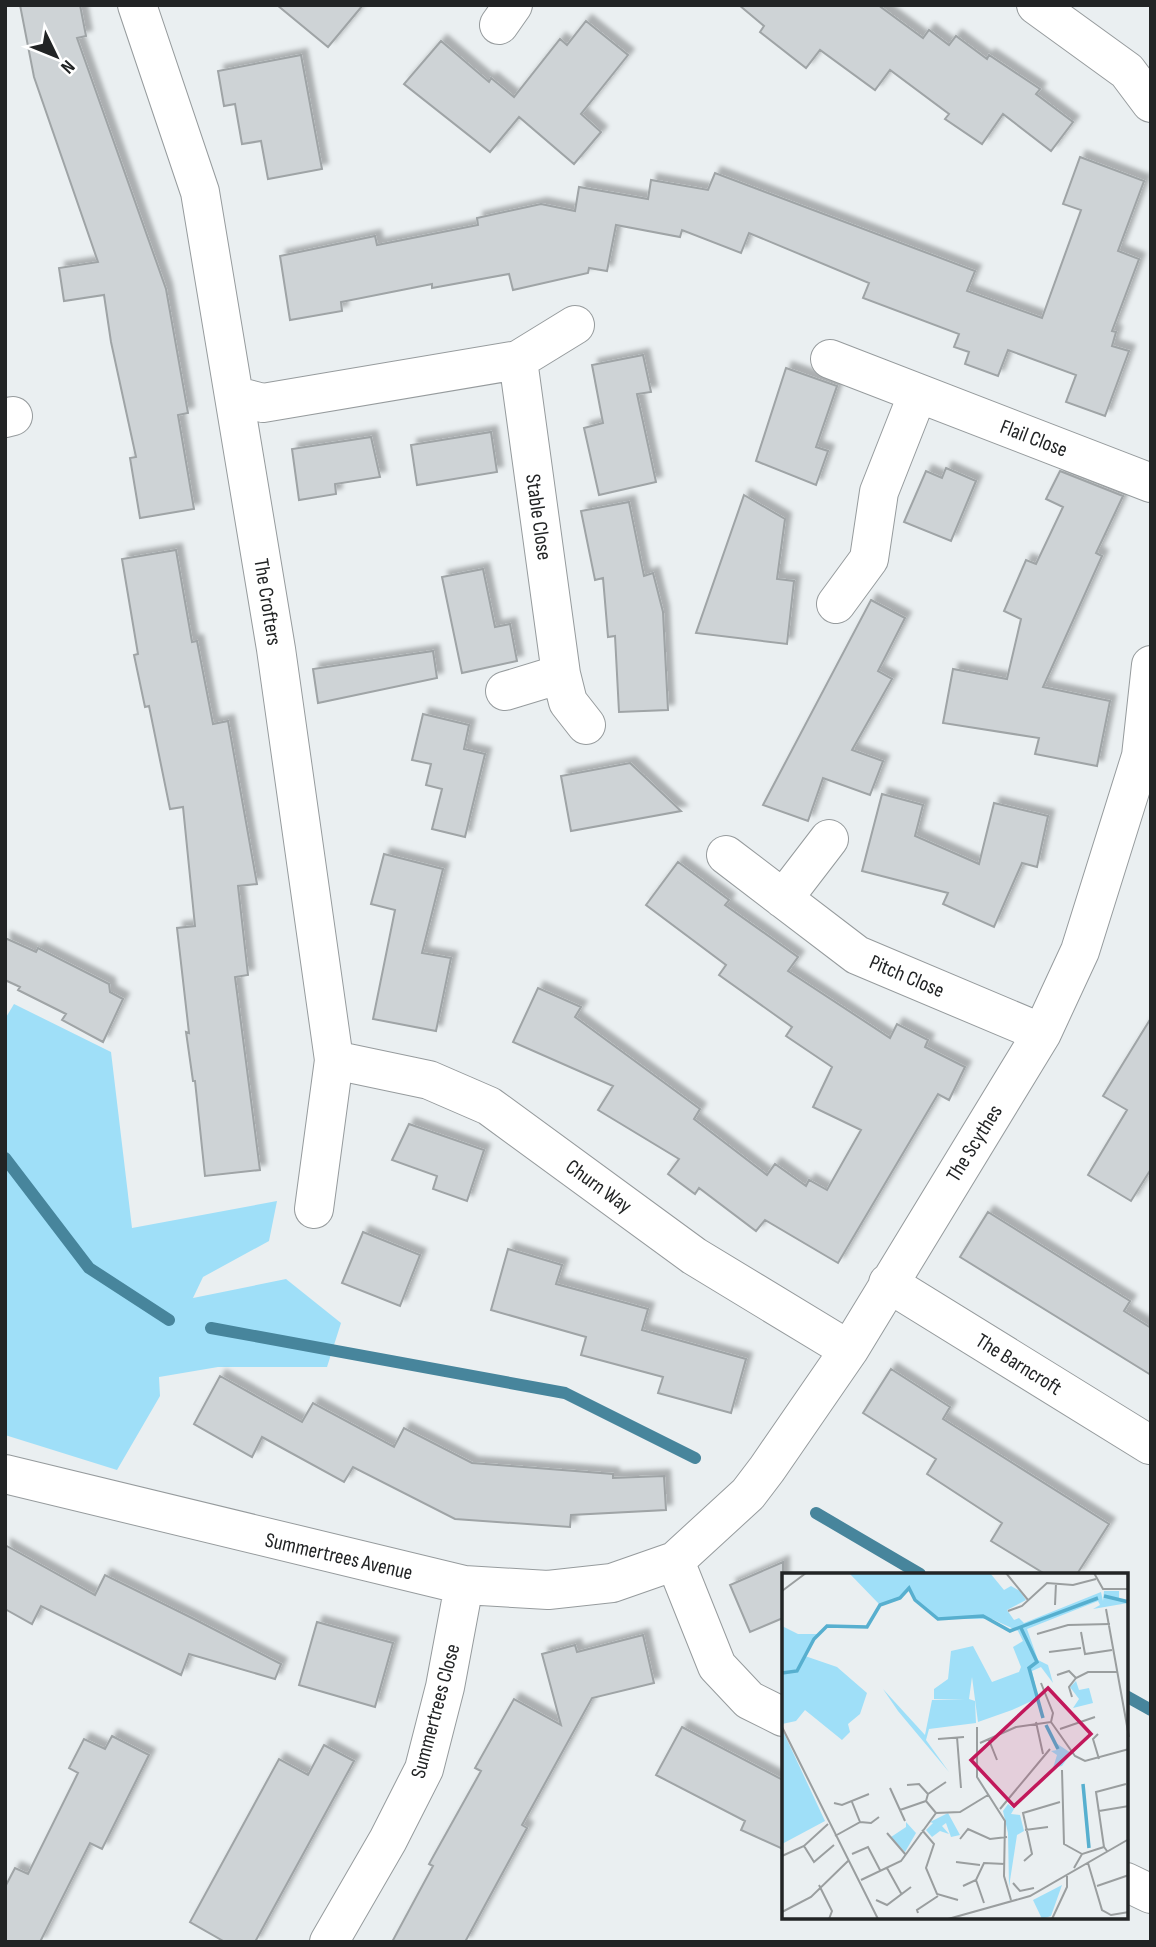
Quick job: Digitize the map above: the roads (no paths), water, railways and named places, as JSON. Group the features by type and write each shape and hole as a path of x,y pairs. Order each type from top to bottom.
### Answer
{"street":[{"name":"The Crofters","path":"137,5 200,192 276,649 334,1060 314,1209"},
{"path":"1036,5 1127,71 1151,103"},
{"path":"236,396 263,403 517,360 575,325"},
{"name":"Flail Close","path":"830,359 1151,483"},
{"name":"Stable Close","path":"517,360 561,674 568,702 586,725"},
{"path":"836,604 869,559 879,492 918,393"},
{"name":"The Scythes","path":"675,1561 757,1482 849,1350 1042,1033 1080,951 1146,758 1151,665"},
{"path":"505,691 561,674"},
{"path":"783,899 829,839"},
{"name":"Pitch Close","path":"726,855 858,955 1042,1033"},
{"name":"Churn Way","path":"334,1060 429,1080 489,1106 694,1256 849,1350"},
{"name":"The Barncroft","path":"888,1283 1150,1445"},
{"name":"Summertrees Avenue","path":"5,1474 464,1585 548,1590 612,1583 675,1561"},
{"path":"675,1561 717,1666 750,1700 782,1716"},
{"name":"Summertrees Close","path":"329,1942 388,1840 424,1769 445,1687 464,1585"},
{"path":"1128,1883 1151,1894"}],"waterway":[{"path":"5,1158 89,1268 169,1320"},
{"path":"211,1328 565,1393 695,1458"},
{"path":"816,1513 918,1573"},
{"path":"1128,1697 1151,1710"}]}
